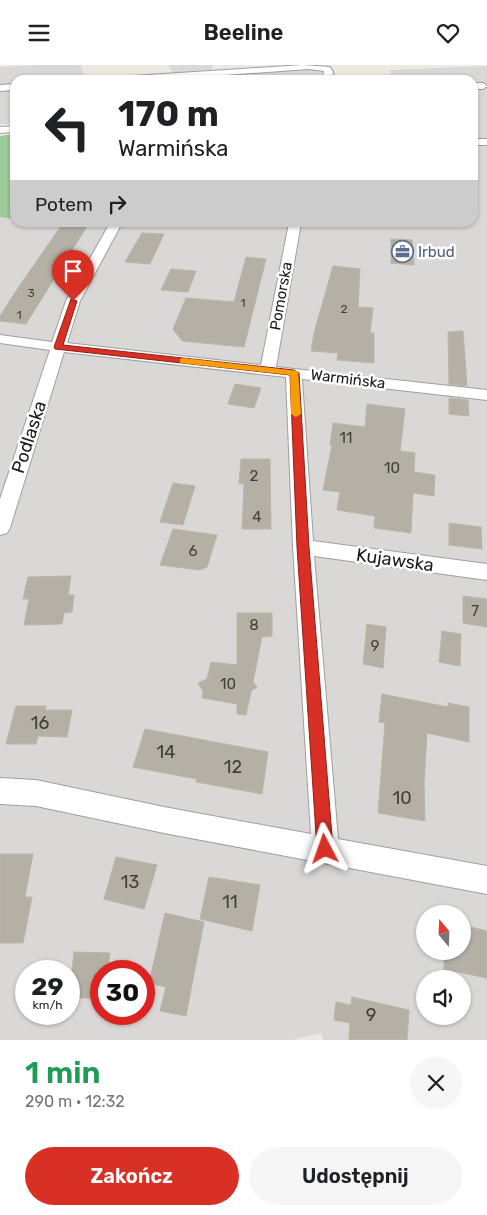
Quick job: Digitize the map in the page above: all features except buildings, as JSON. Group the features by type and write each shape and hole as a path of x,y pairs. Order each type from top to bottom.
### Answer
{"street":[{"path":"229,75 315,67 327,69 328,75"},
{"path":"478,86 484,86"},
{"name":"Podlaska","path":"0,528 73,301 114,227"},
{"name":"Pomorska","path":"268,370 294,227"},
{"name":"Warmińska","path":"0,339 487,395"},
{"path":"294,373 303,547 325,849"},
{"name":"Kujawska","path":"303,547 487,572"},
{"path":"0,791 36,793 164,820 487,880"}],"shaded area":[{"path":"81,65 84,75 10,75 10,85 0,86 0,67"},
{"path":"168,65 214,65 211,70 173,73"},
{"path":"308,65 326,66 333,69 336,75 217,75 271,71"},
{"path":"487,66 487,1040 323,1040 321,1033 291,1040 0,1040 0,217 10,218 10,227 478,227 478,75 390,75 390,70"},
{"path":"10,90 10,124 0,124 0,91"}],"green space":[{"path":"10,135 10,218 0,217 0,136"}],"slow traffic":[{"path":"183,361 294,373 296,414"}],"place":[{"name":"Irbud","path":"402,252"}],"route":[{"path":"73,301 58,347 294,373 303,547 325,849"}]}
